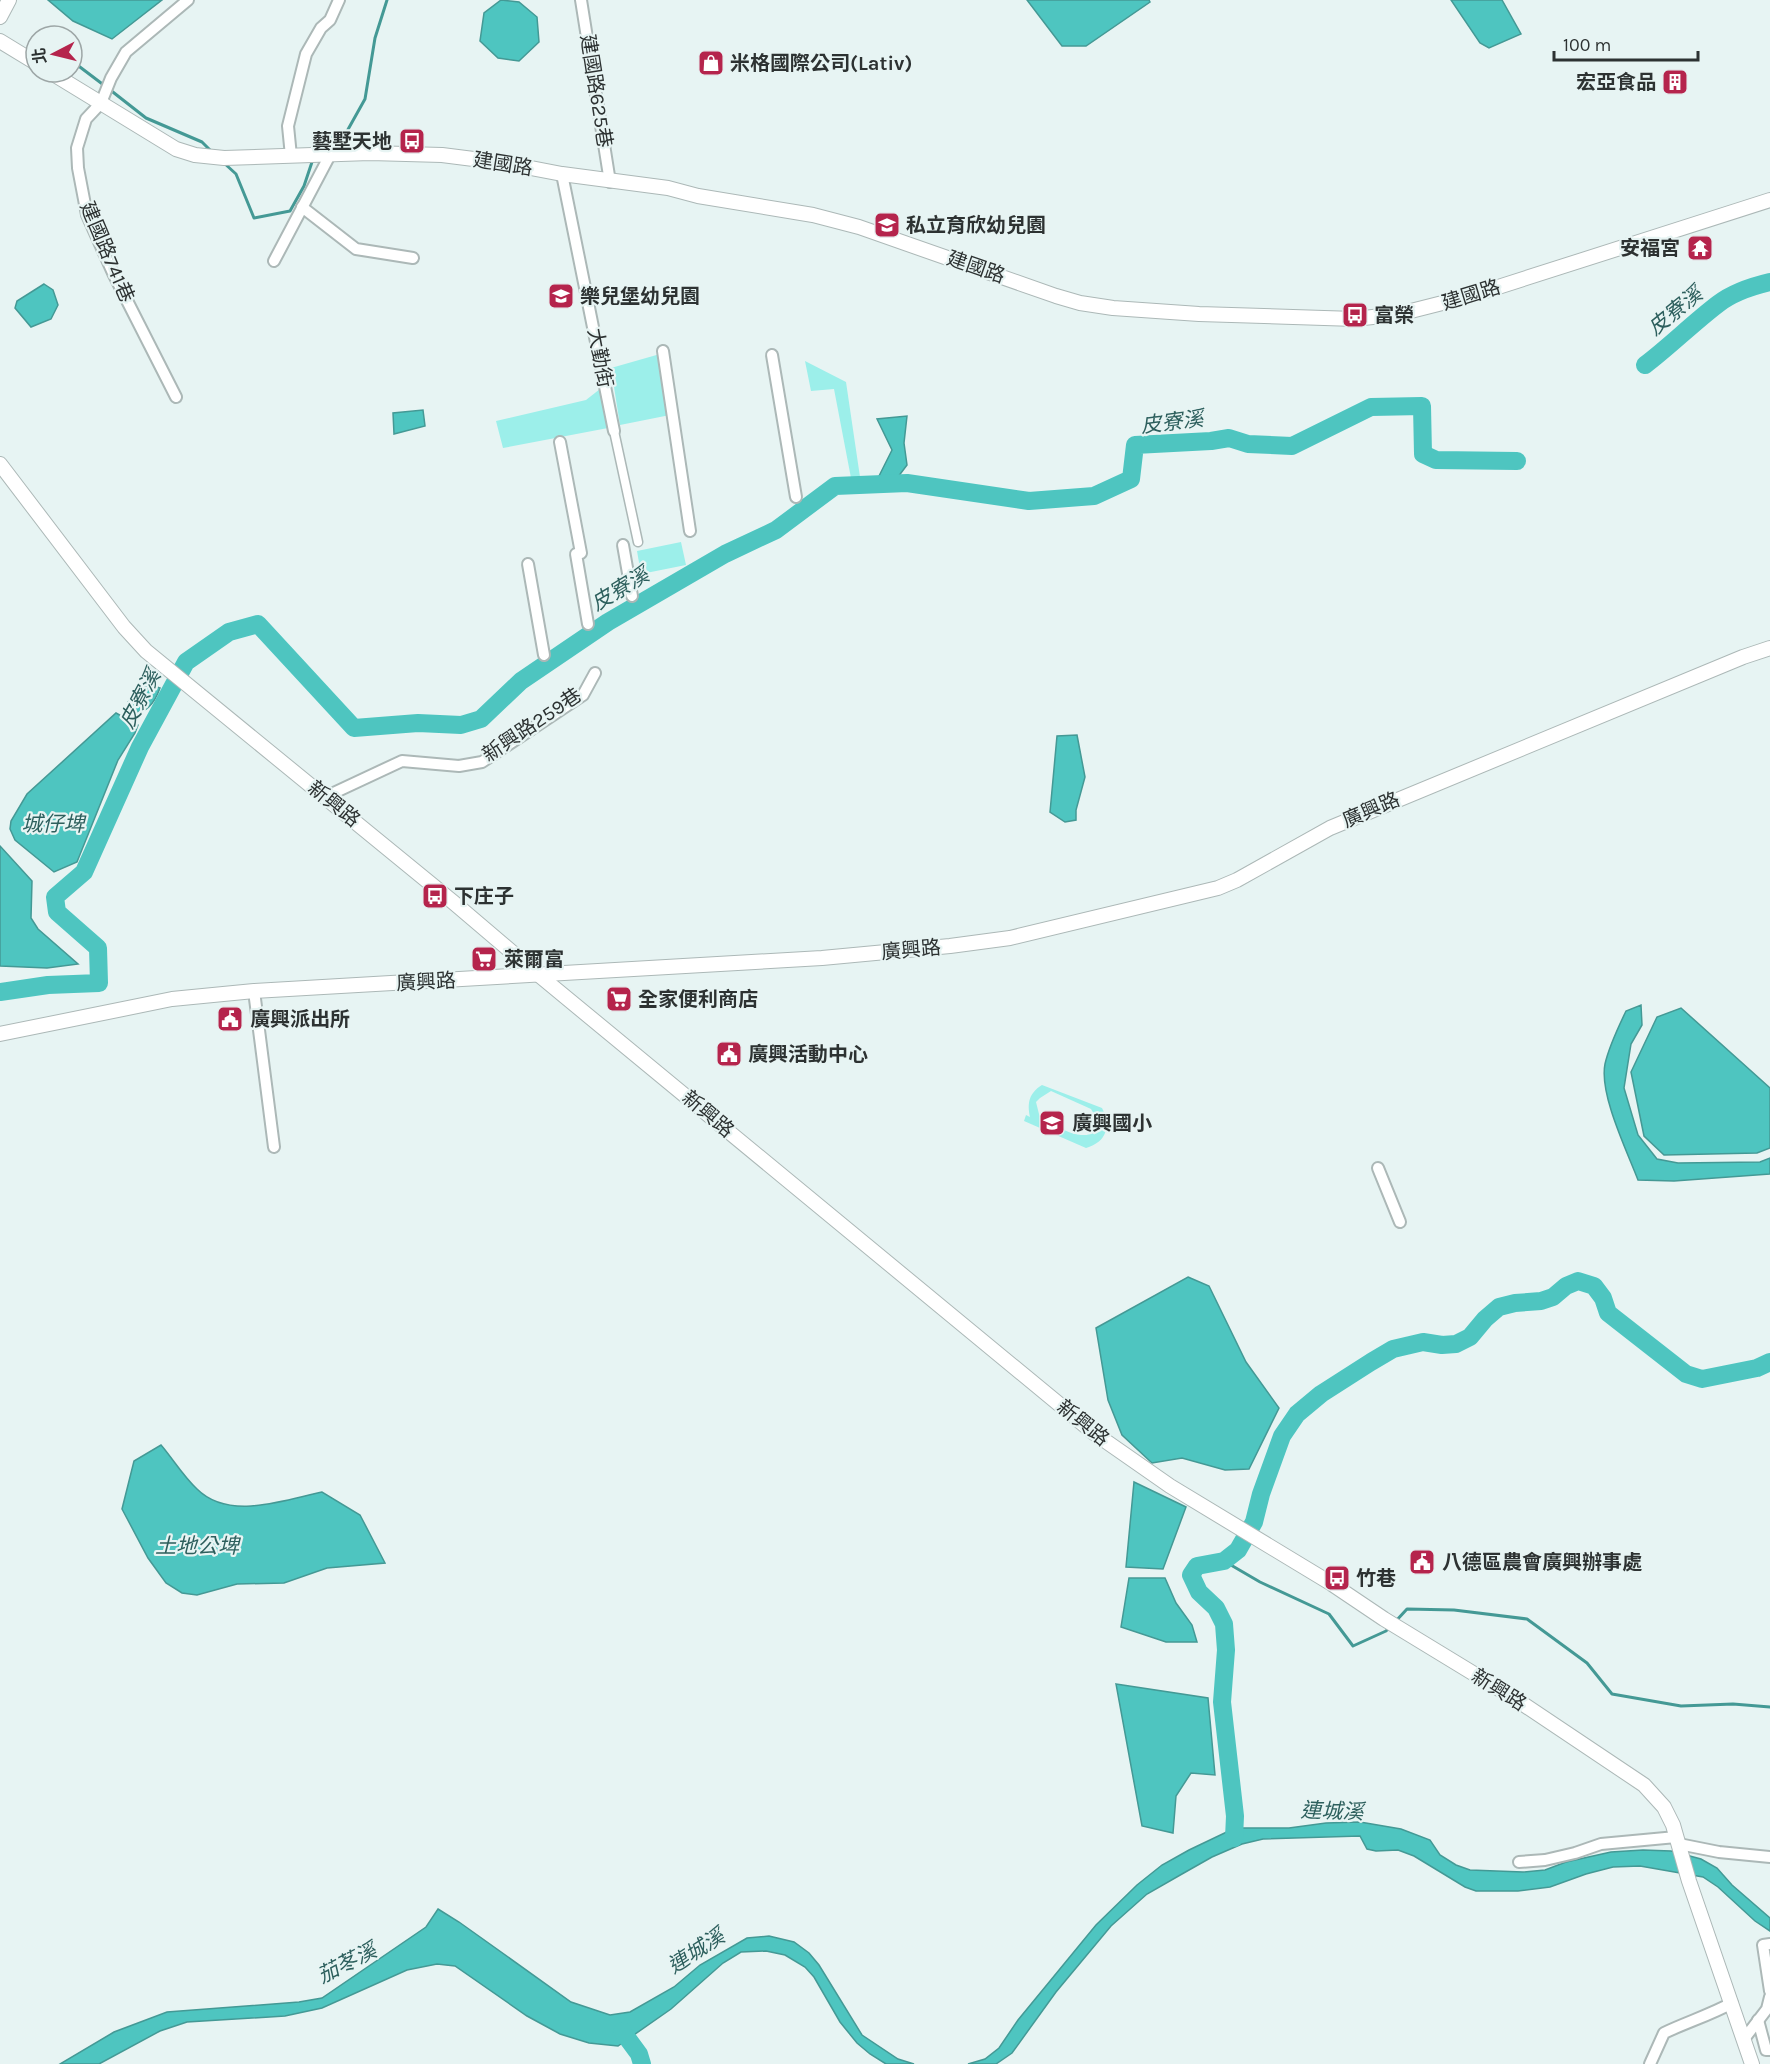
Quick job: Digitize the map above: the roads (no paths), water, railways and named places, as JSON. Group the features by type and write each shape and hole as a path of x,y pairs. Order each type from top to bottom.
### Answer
{"street":[{"path":"0,17 9,0"},
{"name":"建國路741巷","path":"176,397 113,273 87,215 78,168 77,148 86,119 101,103 111,78 126,52 188,0"},
{"path":"291,156 288,126 306,54 321,28 330,20 339,0"},
{"name":"建國路625巷","path":"581,0 610,182"},
{"path":"0,41 24,56"},
{"name":"建國路","path":"70,84 176,149 195,155 218,158 404,153 442,155 505,163 610,182 668,188 698,196 813,214 859,227 1080,303 1113,308 1199,314 1355,319 1406,313 1460,299 1770,200"},
{"path":"274,261 302,207 319,156"},
{"name":"大勤街","path":"562,174 639,542"},
{"path":"302,207 356,249 413,258"},
{"path":"663,351 690,531"},
{"path":"772,356 796,497"},
{"path":"560,442 588,624"},
{"name":"新興路","path":"0,464 124,627 146,651 1094,1433 1139,1466 1517,1700 1644,1785 1664,1807 1732,2003"},
{"path":"623,545 632,596"},
{"path":"528,564 544,655"},
{"name":"廣興路","path":"0,1034 172,999 255,991 822,958 1010,938 1218,888 1237,880 1341,823 1743,657 1770,648"},
{"name":"新興路259巷","path":"325,797 402,760 459,766 482,762 583,695 595,673"},
{"path":"255,991 274,1147"},
{"path":"1378,1168 1400,1222"},
{"path":"1519,1862 1545,1860 1601,1844 1678,1843 1719,1852 1770,1857"},
{"path":"1770,1944 1763,1945 1770,1991"},
{"path":"1744,2039 1767,2009 1770,1997"},
{"path":"1650,2064 1664,2033 1708,2016 1732,2003 1752,2064"},
{"path":"1758,2020 1766,2050 1770,2050"}],"water":[{"path":"48,0 162,0 112,39 84,26 84,24 73,21"},
{"path":"501,0 519,2 537,17 539,42 519,61 498,58 480,41 484,13"},
{"path":"1027,0 1149,0 1150,2 1086,46 1062,46"},
{"path":"1451,0 1502,0 1521,34 1489,48 1480,43"},
{"path":"44,284 53,290 58,305 51,319 31,327 15,308 17,301"},
{"path":"423,410 425,426 394,434 393,413"},
{"path":"907,416 904,443 907,465 898,477 879,476 892,450 877,419"},
{"path":"151,685 160,688 149,707 139,712 128,710 128,702 142,687"},
{"name":"城仔埤","path":"116,713 138,725 135,733 118,760 77,862 54,872 15,840 10,829 11,821 27,794"},
{"path":"1077,735 1085,777 1076,810 1076,820 1065,822 1050,812 1057,736"},
{"name":"城仔埤","path":"0,846 32,881 31,918 38,929 78,964 47,968 0,966"},
{"path":"1641,1005 1642,1025 1631,1044 1624,1088 1638,1135 1657,1159 1678,1163 1760,1162 1770,1158 1770,1174 1674,1181 1638,1180 1615,1122 1604,1076 1609,1051 1626,1011"},
{"path":"1681,1008 1770,1088 1770,1148 1757,1153 1664,1155 1644,1136 1631,1072 1657,1017"},
{"path":"1188,1277 1209,1286 1246,1362 1279,1408 1249,1469 1225,1470 1182,1458 1152,1463 1122,1435 1108,1400 1096,1328"},
{"name":"土地公埤","path":"161,1445 197,1489 210,1499 225,1504 257,1506 322,1492 360,1515 385,1563 327,1568 284,1583 237,1584 197,1595 182,1593 166,1583 148,1558 122,1509 134,1461"},
{"path":"1134,1482 1186,1507 1163,1569 1126,1567"},
{"path":"1129,1578 1165,1578 1176,1603 1192,1625 1197,1642 1166,1642 1121,1627"},
{"path":"1116,1684 1208,1698 1215,1775 1191,1773 1176,1796 1173,1833 1142,1826"},
{"path":"1360,1822 1401,1829 1430,1840 1440,1855 1470,1870 1523,1872 1545,1870 1566,1862 1611,1852 1671,1851 1701,1859 1717,1868 1732,1885 1770,1918 1770,1931 1703,1877 1640,1866 1613,1867 1550,1887 1518,1891 1476,1891 1465,1887 1414,1856 1398,1850 1367,1849 1360,1836 1263,1839 1242,1844 1212,1857 1147,1894 1111,1926 1056,1992 1012,2053 996,2064 968,2064 985,2059 999,2048 1018,2020 1096,1925 1137,1885 1162,1865 1235,1828 1289,1828 1326,1823"},
{"path":"438,1909 571,2002 610,2015 630,2012 674,1987 700,1965 747,1938 769,1936 794,1942 809,1953 819,1965 862,2035 898,2059 914,2064 886,2064 870,2054 857,2043 840,2022 814,1977 805,1967 785,1955 766,1951 741,1952 723,1963 671,2009 618,2046 589,2043 560,2034 527,2016 455,1966 437,1964 407,1970 322,2008 285,2016 187,2022 160,2031 99,2064 60,2064 114,2032 167,2012 299,2002 322,1998 426,1927"}],"waterway":[{"path":"316,149 319,140 346,133 365,99 375,38 387,0"},
{"path":"84,70 105,86"},
{"path":"109,89 146,118 202,142 212,152"},
{"path":"224,163 236,174 254,218 290,211 304,186 313,159"},
{"name":"皮寮溪","path":"1645,365 1730,296 1770,282"},
{"name":"皮寮溪","path":"0,992 48,985 99,983 98,948 57,912 55,897 84,872 140,747 186,662 229,632 258,624 354,728 418,723 461,725 481,719 521,681 608,622 725,554 776,530 835,486 907,483 1029,501 1094,496 1131,479 1135,445 1229,438 1248,444 1292,446 1371,407 1422,406 1423,454 1436,460 1517,461"},
{"path":"1234,1838 1235,1816 1222,1702 1226,1650 1224,1624 1216,1608 1199,1592 1191,1575 1197,1566 1224,1561 1238,1550 1254,1522 1261,1494 1282,1436 1297,1414 1321,1394 1393,1349 1423,1342 1442,1345 1456,1344 1470,1337 1499,1307 1541,1301 1553,1297 1566,1286 1578,1281 1594,1286 1603,1298 1608,1313 1686,1374 1702,1379 1757,1368 1770,1362"},
{"path":"1224,1561 1260,1582 1329,1614 1353,1646 1390,1627"},
{"path":"1395,1622 1407,1609 1454,1610 1527,1619 1587,1663 1612,1694 1681,1706 1733,1704 1770,1707"},
{"path":"622,2031 639,2054 642,2064"}],"place":[{"name":"米格國際公司(Lativ)","path":"711,63"},
{"name":"宏亞食品","path":"1675,82"},
{"name":"藝墅天地","path":"412,141"},
{"name":"私立育欣幼兒園","path":"887,225"},
{"name":"安福宮","path":"1700,248"},
{"name":"樂兒堡幼兒園","path":"561,296"},
{"name":"富榮","path":"1355,315"},
{"name":"下庄子","path":"435,896"},
{"name":"萊爾富","path":"484,959"},
{"name":"全家便利商店","path":"619,999"},
{"name":"廣興派出所","path":"230,1019"},
{"name":"廣興活動中心","path":"729,1054"},
{"name":"廣興國小","path":"1052,1123"},
{"name":"八德區農會廣興辦事處","path":"1422,1562"},
{"name":"竹巷","path":"1337,1578"}],"water label":[{"name":"連城溪","path":"1332,1811"},
{"name":"連城溪","path":"696,1951"},
{"name":"茄苳溪","path":"347,1963"}]}
